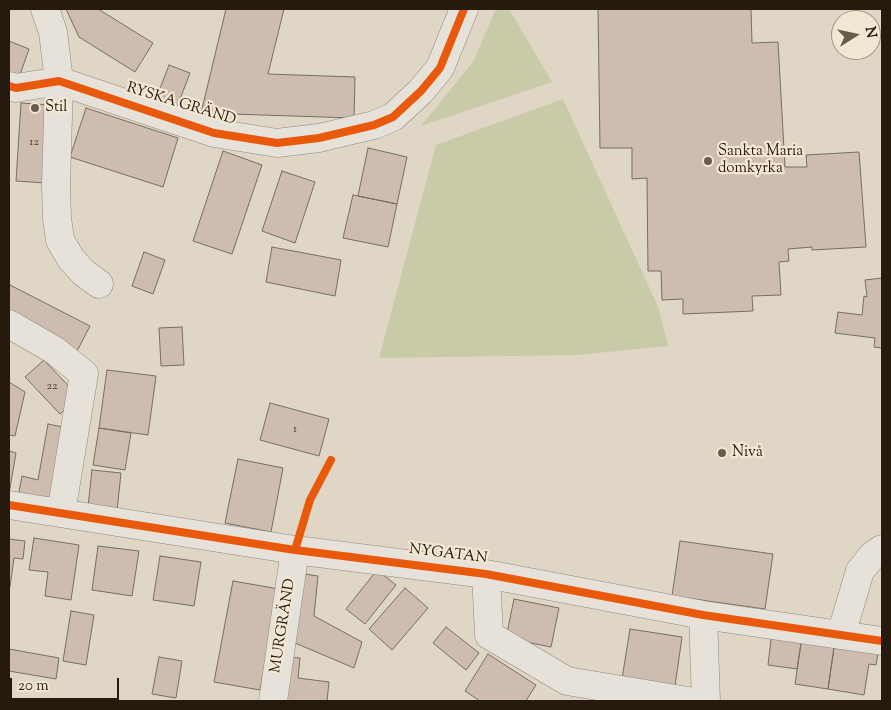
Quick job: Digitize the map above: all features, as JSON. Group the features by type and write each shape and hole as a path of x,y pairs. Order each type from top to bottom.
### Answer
{"street":[{"path":"45,9 53,32 59,81 56,186 60,240 71,259 84,273 100,284"},
{"name":"RYSKA GRÄND","path":"9,86 16,88 59,81 214,132 276,143 318,138 374,125 393,117 421,91 440,68 464,9"},
{"path":"9,324 54,350 84,374 61,513"},
{"name":"NYGATAN","path":"9,505 296,550 486,574 703,615 882,641"},
{"path":"841,635 860,571 872,556 882,549"},
{"name":"MURGRÄND","path":"273,701 296,550"},
{"path":"486,574 488,635 567,681 688,701"},
{"path":"703,615 706,701"}],"green space":[{"path":"496,9 509,9 552,82 421,126 473,62"},
{"path":"563,99 659,309 668,346 577,355 379,358 436,145"}],"building":[{"path":"66,9 98,9 153,43 135,72 79,37"},
{"path":"226,9 284,9 268,74 355,77 354,118 201,113"},
{"name":"Sankta Maria domkyrka","path":"598,9 751,9 752,43 778,42 785,167 807,167 806,155 859,152 866,247 812,250 812,247 788,249 789,261 779,262 781,295 752,296 753,311 683,314 683,299 662,300 661,271 648,271 647,178 632,179 632,148 600,148"},
{"path":"9,41 29,49 16,86 9,83"},
{"path":"169,65 190,73 177,107 156,99"},
{"path":"21,103 51,105 46,183 16,181"},
{"path":"86,108 178,138 163,187 70,157"},
{"path":"368,148 407,157 397,204 358,196"},
{"path":"223,151 262,165 232,254 193,241"},
{"path":"282,171 315,182 295,243 262,231"},
{"path":"353,195 397,204 388,247 343,238"},
{"path":"272,247 341,260 335,296 266,282"},
{"path":"144,252 165,260 153,294 132,286"},
{"path":"882,278 882,348 874,347 875,338 835,333 838,312 862,315 864,296 867,297 865,280"},
{"path":"10,285 90,326 76,353 9,319"},
{"path":"182,327 184,365 161,366 159,328"},
{"path":"44,360 79,397 60,414 25,377"},
{"path":"107,370 156,376 148,435 99,428"},
{"path":"9,382 25,392 15,436 9,435"},
{"path":"270,403 329,419 319,456 260,440"},
{"path":"48,424 72,429 57,504 18,497 22,476 38,480"},
{"path":"99,428 131,433 125,470 93,465"},
{"path":"9,451 16,453 9,494"},
{"path":"238,459 283,468 271,532 225,523"},
{"path":"92,470 121,473 117,511 88,507"},
{"path":"34,538 79,545 71,600 45,596 48,572 29,570"},
{"path":"9,539 25,541 23,559 14,558 10,587 9,586"},
{"path":"680,541 773,554 765,609 672,596"},
{"path":"98,546 139,551 132,596 92,590"},
{"path":"160,556 201,562 194,606 153,600"},
{"path":"377,570 396,585 365,624 346,609"},
{"path":"298,573 318,576 314,616 362,642 354,668 288,640"},
{"path":"233,581 279,589 260,690 214,682"},
{"path":"405,588 428,608 392,650 369,629"},
{"path":"514,599 559,608 551,647 506,638"},
{"path":"71,611 94,615 86,665 63,661"},
{"path":"446,627 479,653 466,670 433,643"},
{"path":"630,629 682,637 674,693 621,685"},
{"path":"772,631 802,637 797,669 768,665"},
{"path":"802,637 835,641 828,689 795,684"},
{"path":"835,641 879,648 876,665 869,664 864,695 828,689"},
{"path":"9,649 59,658 56,679 9,671"},
{"path":"488,654 536,685 526,701 480,701 465,691"},
{"path":"159,657 182,661 176,698 152,694"},
{"path":"285,657 300,658 298,678 329,682 327,701 280,701"}],"cycle path":[{"path":"9,86 16,88 59,81 214,133 277,143 319,138 374,125 393,117 421,91 440,68 464,9"},
{"path":"295,550 310,500 331,460"},
{"path":"9,505 295,550 486,574 703,615 882,641"}],"place":[{"name":"Stil","path":"35,108"},
{"name":"Sankta Maria domkyrka","path":"708,161"},
{"name":"Nivå","path":"722,453"}]}
